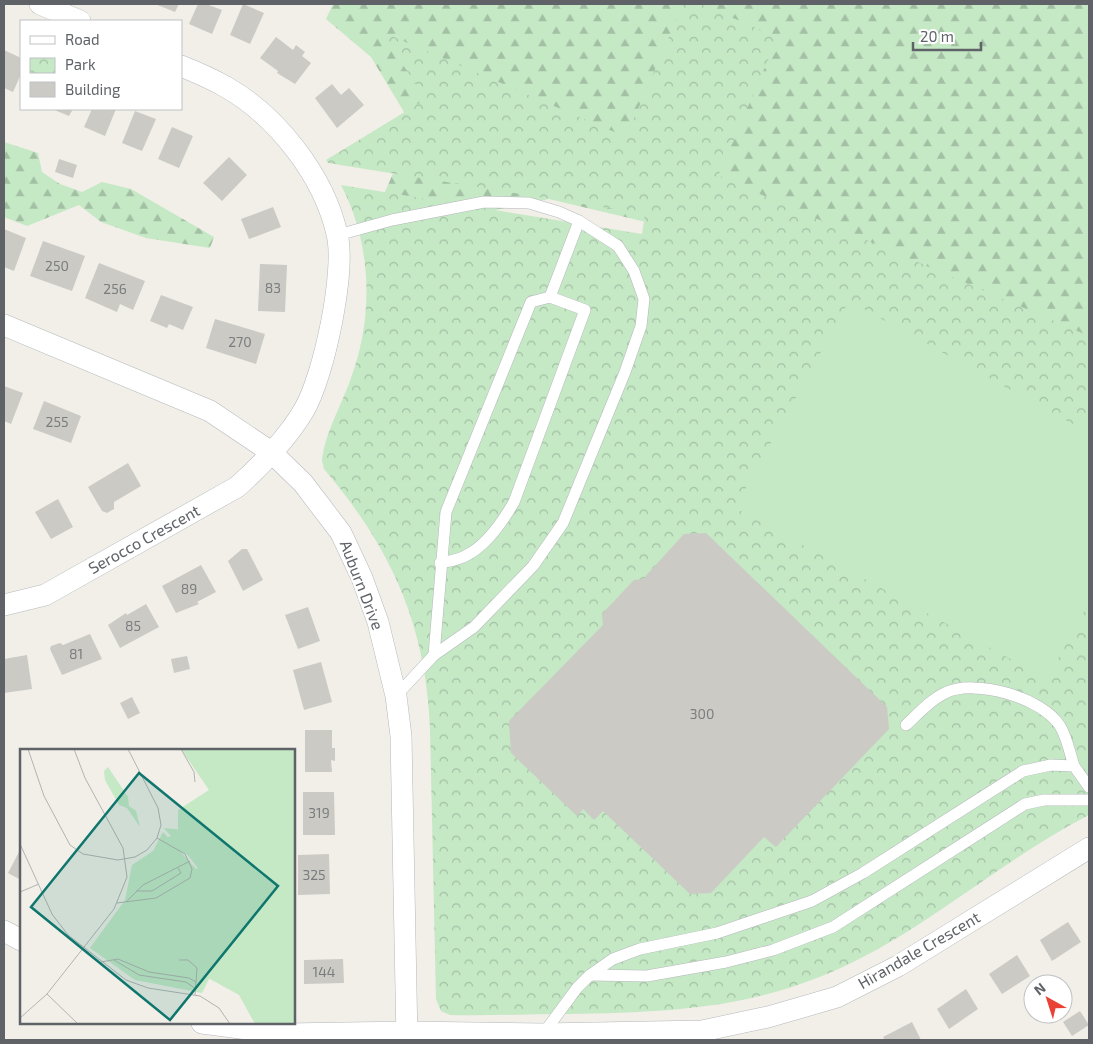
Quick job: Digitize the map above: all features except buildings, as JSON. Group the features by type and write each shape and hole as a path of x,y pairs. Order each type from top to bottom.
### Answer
{"street":[{"path":"40,4 78,20"},
{"path":"182,66 226,87 249,102 280,132 304,159 322,192 338,235"},
{"name":"Serocco Crescent","path":"4,605 45,594 229,492 258,468 304,410 318,375 331,330 338,279 338,235"},
{"name":"Auburn Drive","path":"4,325 210,411 271,452 303,483 341,533 362,578 378,622 396,696 401,736 407,1036"},
{"name":"Hirandale Crescent","path":"210,1024 286,1034 407,1036 702,1031 768,1017 837,996 898,966 1089,848"},
{"path":"4,931 20,939"}],"lane":[{"path":"338,235 392,220 484,202 529,203 559,212 579,221 618,246 634,272 644,299 638,336 563,524 533,566 474,627 434,655 396,696"},
{"path":"550,297 579,221"},
{"path":"434,655 440,563 446,512 527,311 531,302 550,297 585,310 514,502 506,516 481,545 466,556 440,563"},
{"path":"906,725 936,698 947,692 963,689 993,690 1022,697 1039,706 1060,726 1074,766 1089,787"},
{"path":"543,1034 577,988 590,975 613,958 640,949 717,933 812,901 863,872 1023,771 1051,765 1074,766"},
{"path":"590,975 647,976 726,962 774,950 833,927 1025,804 1044,800 1089,800"}],"green space":[{"path":"333,4 1089,4 1089,449 667,227 549,199 366,236 413,127 371,57 326,19"},
{"path":"683,4 700,4 778,37 718,176 1089,336 1089,815 1035,846 878,949 839,969 801,984 727,1003 689,1008 610,1013 450,1015 441,1011 436,999 430,729 427,691 421,655 401,589 386,558 348,499 324,469 322,460 327,439 351,378 358,354 364,330 366,305 364,256 359,231 341,185 642,234 645,214 328,163 326,160 426,99 380,31 626,137"},
{"path":"4,142 38,153 42,172 60,184 82,192 102,182 131,189 214,237 210,248 146,238 101,222 79,205 27,226 4,217"},
{"path":"849,301 1089,433 1089,602 1047,679 735,508"}]}
